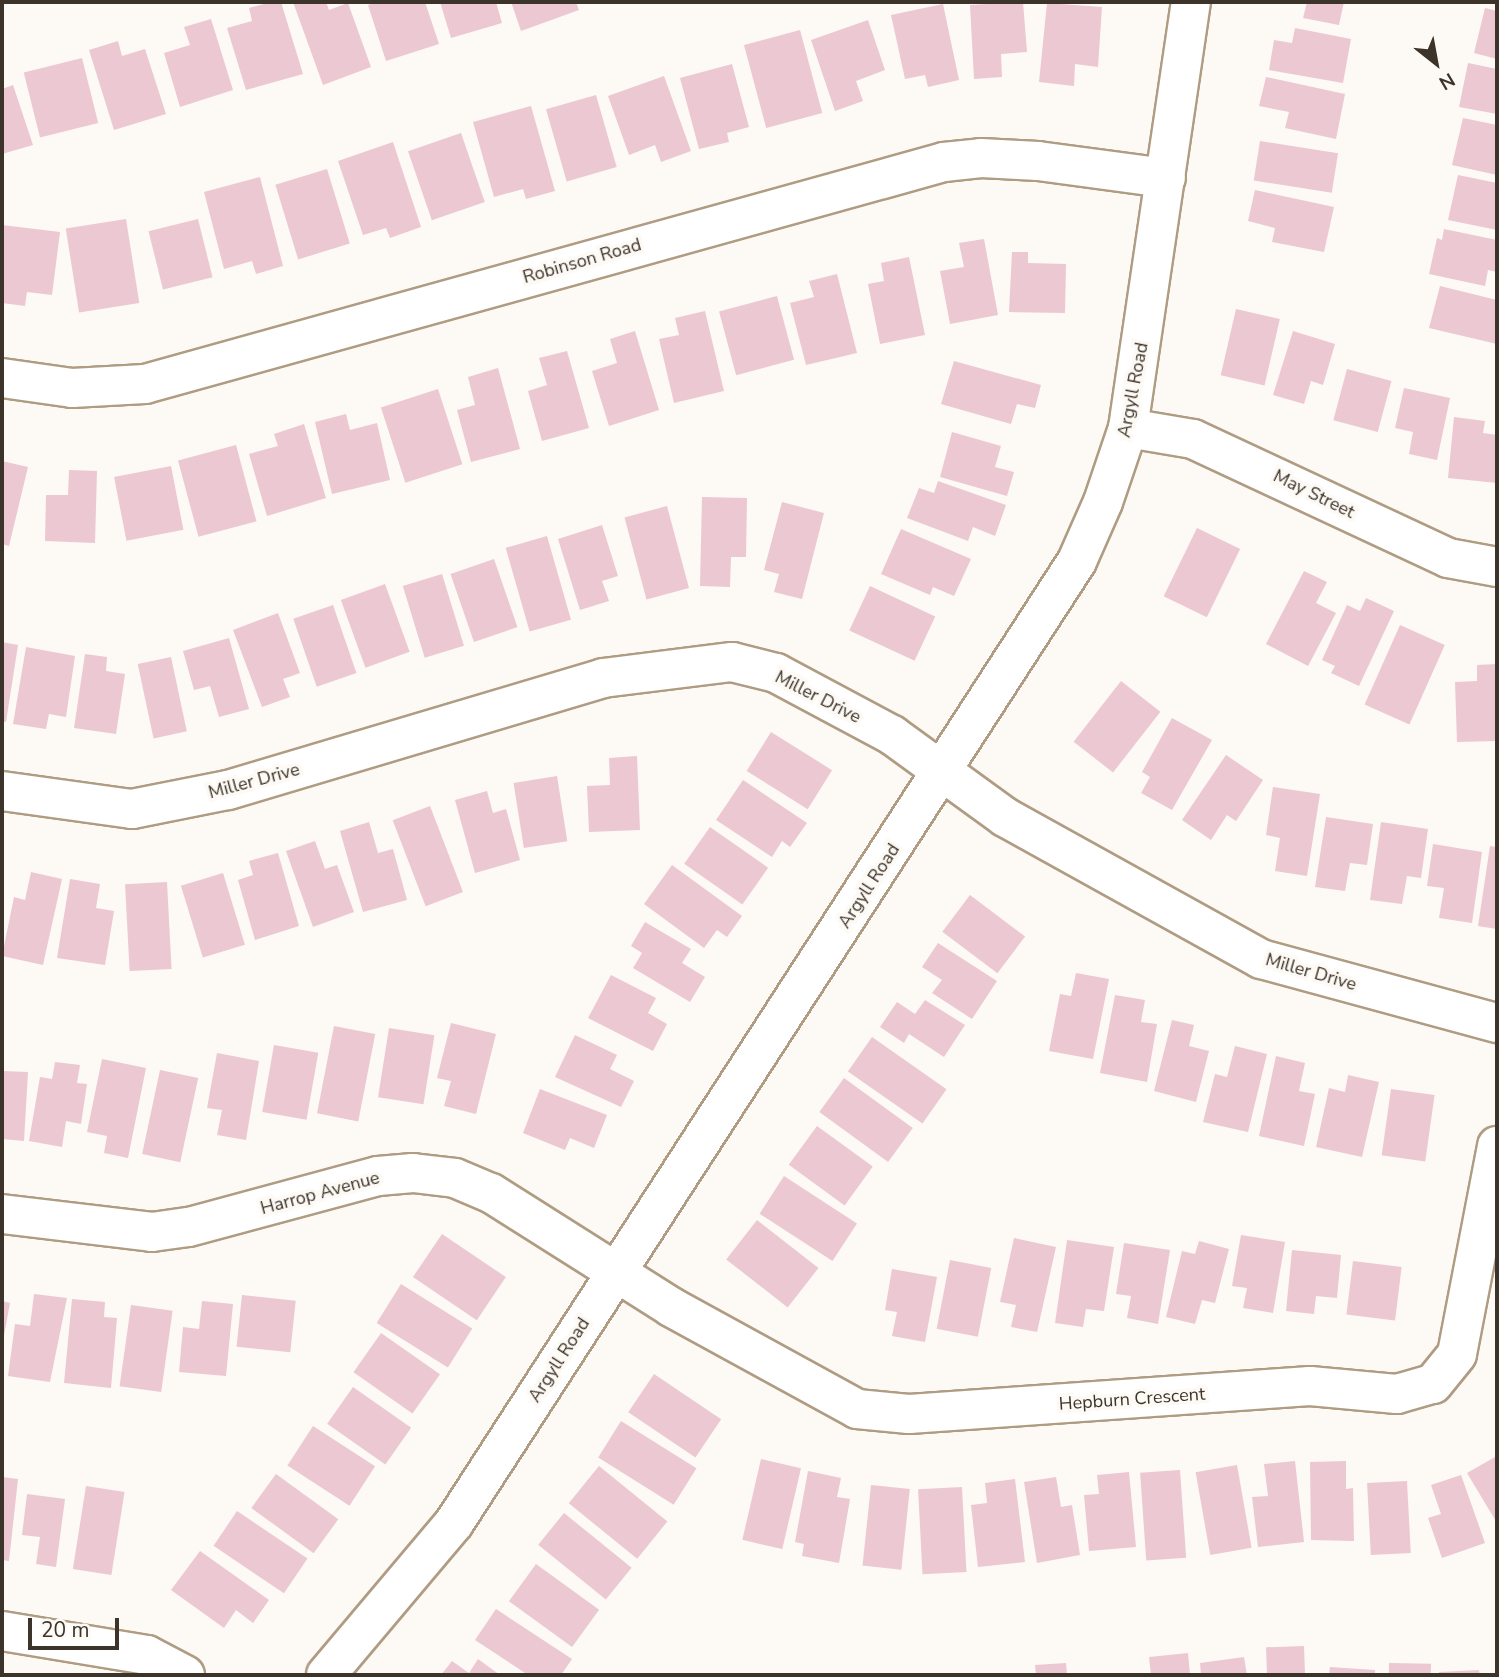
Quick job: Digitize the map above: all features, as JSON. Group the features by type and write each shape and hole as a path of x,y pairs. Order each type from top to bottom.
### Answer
{"street":[{"name":"Argyll Road","path":"326,1675 454,1523 943,772 1077,561 1103,502 1128,428 1191,2"},
{"name":"Robinson Road","path":"2,378 72,388 145,384 944,162 981,158 1038,161 1166,178"},
{"name":"May Street","path":"1128,428 1193,439 1447,558 1497,566"},
{"name":"Miller Drive","path":"2,791 132,809 228,790 603,678 732,662 776,673 892,736 1005,817 1261,959 1497,1023"},
{"name":"Hepburn Crescent","path":"615,1272 768,1363 857,1409 884,1413 1310,1385 1416,1392 1448,1370 1457,1354 1497,1146"},
{"name":"Harrop Avenue","path":"2,1214 152,1233 190,1227 378,1176 413,1173 455,1178 491,1193 615,1272"},
{"path":"2,1631 147,1655 185,1675"}],"building":[{"path":"281,2 303,74 246,90 227,28 252,21 249,8"},
{"path":"293,2 326,2 329,10 348,3 371,67 323,85"},
{"path":"377,2 425,2 439,44 386,61 368,5"},
{"path":"440,2 496,2 502,23 451,38"},
{"path":"511,2 576,2 579,10 521,31"},
{"path":"1023,2 1027,52 1001,54 1002,77 974,79 970,5"},
{"path":"1307,2 1344,2 1339,25 1303,18"},
{"path":"1047,3 1102,7 1098,67 1075,64 1074,86 1039,82"},
{"path":"943,4 959,80 928,87 925,75 905,79 891,15"},
{"path":"1485,8 1497,11 1497,59 1474,53"},
{"path":"211,19 233,90 180,107 164,53 190,45 184,27"},
{"path":"868,20 885,70 856,81 863,101 835,111 811,40"},
{"path":"1295,28 1351,39 1343,83 1269,70 1274,40 1292,43"},
{"path":"800,30 822,113 766,128 744,45"},
{"path":"118,41 122,56 145,49 166,114 114,130 89,50"},
{"path":"82,58 98,123 40,138 24,73"},
{"path":"1468,63 1497,69 1497,114 1459,107"},
{"path":"732,64 749,127 727,133 729,142 699,149 680,78"},
{"path":"664,76 691,151 661,162 655,145 629,155 608,96"},
{"path":"1266,77 1345,94 1336,139 1285,128 1289,112 1259,106"},
{"path":"13,85 33,145 2,154 2,89"},
{"path":"596,95 617,167 567,181 546,109"},
{"path":"531,106 555,191 526,199 523,189 494,197 473,122"},
{"path":"1463,118 1497,125 1497,175 1452,165"},
{"path":"461,133 485,202 432,220 408,151"},
{"path":"1260,141 1338,153 1332,193 1254,181"},
{"path":"393,142 421,227 390,238 386,228 363,235 338,161"},
{"path":"327,169 350,244 298,259 275,185"},
{"path":"1458,175 1497,183 1497,230 1448,220"},
{"path":"260,177 283,266 256,274 252,261 224,269 204,192"},
{"path":"1255,190 1334,207 1324,252 1272,242 1275,228 1248,221"},
{"path":"126,219 139,303 79,312 66,229"},
{"path":"198,219 213,277 163,290 149,231"},
{"path":"2,225 60,232 52,295 27,292 25,306 2,303"},
{"path":"1444,229 1497,240 1497,272 1488,270 1485,286 1429,274 1437,238 1442,240"},
{"path":"984,239 998,315 950,324 940,271 964,267 959,243"},
{"path":"1012,252 1028,252 1028,263 1066,264 1065,313 1009,312"},
{"path":"909,257 925,335 880,344 868,284 884,281 881,263"},
{"path":"837,274 857,353 806,365 790,303 814,297 809,281"},
{"path":"1440,286 1497,300 1497,344 1429,328"},
{"path":"777,296 794,360 736,375 719,312"},
{"path":"1236,309 1280,319 1265,385 1221,375"},
{"path":"705,311 724,391 674,403 659,339 679,335 675,318"},
{"path":"635,331 659,410 609,426 592,371 617,363 610,339"},
{"path":"1293,331 1335,344 1323,385 1311,381 1304,404 1273,395"},
{"path":"567,351 589,428 542,441 528,391 547,385 539,358"},
{"path":"954,361 1041,385 1035,408 1017,404 1011,424 941,404"},
{"path":"498,368 520,449 471,462 457,410 475,405 468,377"},
{"path":"1347,369 1391,381 1378,432 1333,420"},
{"path":"1404,388 1450,398 1437,460 1409,454 1413,432 1395,428"},
{"path":"438,389 462,464 405,483 381,408"},
{"path":"346,414 350,430 377,423 390,480 332,494 315,422"},
{"path":"1454,417 1485,421 1483,433 1497,435 1497,483 1448,478"},
{"path":"304,424 326,498 267,516 249,454 278,446 274,434"},
{"path":"952,432 1001,446 995,467 1014,472 1007,496 940,477"},
{"path":"236,445 256,521 198,537 178,461"},
{"path":"2,461 28,467 9,546 2,544"},
{"path":"171,466 183,530 126,541 114,477"},
{"path":"69,470 97,471 95,543 45,541 46,495 68,495"},
{"path":"938,481 1006,505 995,536 973,527 968,541 907,518 919,488 934,493"},
{"path":"702,497 747,498 746,557 731,557 730,587 700,586"},
{"path":"782,502 824,513 802,599 774,592 779,574 764,570"},
{"path":"667,506 689,588 646,599 624,517"},
{"path":"602,525 618,576 602,581 609,601 580,610 558,539"},
{"path":"1197,528 1240,549 1207,617 1164,596"},
{"path":"901,529 971,559 954,596 933,587 930,595 881,574"},
{"path":"547,536 571,620 530,631 506,548"},
{"path":"494,559 517,627 474,642 451,574"},
{"path":"1304,571 1327,582 1316,603 1336,613 1308,666 1266,644"},
{"path":"442,574 464,646 425,658 403,586"},
{"path":"385,584 410,652 365,668 341,600"},
{"path":"870,586 935,616 915,661 849,630"},
{"path":"1366,598 1394,611 1359,686 1331,673 1335,666 1322,660 1347,605 1360,611"},
{"path":"333,605 356,673 317,687 293,619"},
{"path":"278,613 300,673 283,679 290,697 262,707 233,630"},
{"path":"1400,625 1445,645 1409,724 1365,704"},
{"path":"229,638 249,709 219,717 210,686 194,690 183,651"},
{"path":"2,642 18,645 6,722 2,721"},
{"path":"26,647 75,656 66,717 49,714 46,729 13,724"},
{"path":"85,654 107,657 106,671 125,674 116,734 74,728"},
{"path":"171,657 187,731 154,738 138,664"},
{"path":"1497,664 1497,741 1457,742 1455,682 1477,681 1477,665"},
{"path":"1121,681 1160,712 1113,772 1074,742"},
{"path":"1172,718 1212,740 1172,810 1141,793 1150,777 1142,772"},
{"path":"771,732 832,770 808,809 747,771"},
{"path":"1226,755 1263,780 1236,821 1227,815 1211,840 1182,820"},
{"path":"637,756 640,830 589,832 587,786 610,785 609,758"},
{"path":"557,776 567,841 524,848 514,783"},
{"path":"743,780 807,823 790,847 782,841 772,857 716,820"},
{"path":"1273,787 1320,794 1307,876 1275,871 1280,838 1266,835"},
{"path":"487,791 493,813 506,809 520,860 475,873 455,800"},
{"path":"430,806 463,892 426,906 393,820"},
{"path":"1326,817 1373,824 1367,865 1350,863 1345,891 1315,887"},
{"path":"369,822 378,853 393,849 407,900 363,912 340,831"},
{"path":"1381,822 1428,829 1421,878 1407,876 1402,904 1370,900"},
{"path":"710,827 768,868 742,905 684,864"},
{"path":"315,841 325,869 337,865 354,912 313,927 286,851"},
{"path":"1433,844 1482,852 1472,923 1439,918 1444,888 1427,886"},
{"path":"1490,846 1497,847 1497,929 1478,926"},
{"path":"278,853 299,926 255,940 238,880 253,875 249,861"},
{"path":"672,865 742,916 727,937 717,930 704,948 644,904"},
{"path":"31,872 62,879 43,965 2,956 14,897 25,900"},
{"path":"223,873 245,945 203,958 181,886"},
{"path":"70,879 100,884 96,908 114,911 105,965 57,958"},
{"path":"167,882 172,969 130,971 125,884"},
{"path":"970,895 1025,937 997,973 942,932"},
{"path":"645,922 691,949 682,963 705,977 690,1002 633,968 642,953 631,946"},
{"path":"938,943 997,981 972,1019 932,993 942,980 922,967"},
{"path":"1076,973 1109,979 1093,1059 1049,1051 1060,994 1071,996"},
{"path":"611,975 656,998 648,1013 667,1024 653,1051 588,1018"},
{"path":"1115,995 1145,1000 1141,1022 1157,1024 1147,1082 1100,1073"},
{"path":"925,1000 965,1025 944,1057 909,1034 904,1043 880,1027 897,1002 915,1014"},
{"path":"1172,1020 1194,1025 1189,1046 1209,1051 1196,1102 1154,1091"},
{"path":"451,1023 496,1034 476,1114 444,1106 451,1081 437,1078"},
{"path":"334,1026 375,1034 358,1121 317,1113"},
{"path":"389,1028 434,1035 423,1104 378,1097"},
{"path":"575,1035 617,1055 610,1069 634,1081 621,1107 555,1077"},
{"path":"872,1037 947,1089 922,1124 848,1071"},
{"path":"274,1045 318,1053 307,1120 262,1112"},
{"path":"1235,1046 1267,1054 1248,1132 1203,1122 1215,1074 1227,1077"},
{"path":"217,1053 259,1061 246,1140 217,1135 222,1110 207,1108"},
{"path":"1276,1056 1305,1063 1299,1091 1315,1094 1304,1146 1259,1136"},
{"path":"102,1059 146,1068 128,1158 104,1153 107,1136 87,1132"},
{"path":"55,1062 80,1065 77,1083 87,1084 81,1124 66,1121 62,1147 29,1141 40,1077 52,1079"},
{"path":"160,1070 198,1078 180,1162 142,1154"},
{"path":"2,1071 28,1072 24,1141 2,1139"},
{"path":"1348,1075 1379,1082 1362,1157 1316,1147 1329,1088 1345,1092"},
{"path":"844,1078 913,1128 888,1162 819,1112"},
{"path":"540,1089 607,1115 594,1148 570,1138 565,1150 523,1133"},
{"path":"1391,1089 1435,1095 1425,1161 1382,1155"},
{"path":"817,1126 873,1167 845,1205 789,1165"},
{"path":"784,1176 857,1223 832,1261 759,1214"},
{"path":"757,1220 818,1268 788,1307 726,1259"},
{"path":"442,1234 506,1277 477,1320 413,1277"},
{"path":"1241,1235 1285,1242 1273,1313 1243,1308 1247,1288 1232,1286"},
{"path":"1014,1238 1056,1247 1037,1332 1011,1327 1016,1305 1000,1302"},
{"path":"1067,1240 1114,1247 1104,1311 1086,1309 1083,1327 1055,1323"},
{"path":"1199,1241 1229,1249 1215,1303 1202,1300 1195,1324 1166,1317 1182,1251 1195,1254"},
{"path":"1124,1243 1170,1250 1158,1324 1127,1318 1131,1296 1116,1294"},
{"path":"1292,1250 1341,1255 1337,1298 1316,1296 1314,1314 1286,1311"},
{"path":"950,1260 991,1268 978,1337 937,1329"},
{"path":"1353,1261 1402,1267 1395,1321 1346,1315"},
{"path":"892,1269 937,1277 925,1342 892,1336 897,1312 885,1310"},
{"path":"401,1284 472,1329 448,1368 377,1323"},
{"path":"34,1294 67,1298 50,1382 8,1376 15,1324 30,1326"},
{"path":"242,1295 296,1301 290,1352 237,1347"},
{"path":"72,1299 105,1302 104,1317 117,1318 111,1388 64,1383"},
{"path":"2,1301 10,1303 3,1341 2,1340"},
{"path":"202,1301 233,1304 226,1376 179,1372 183,1327 199,1329"},
{"path":"131,1305 173,1311 161,1392 120,1386"},
{"path":"381,1333 440,1374 412,1414 353,1372"},
{"path":"654,1374 721,1419 695,1457 628,1412"},
{"path":"353,1387 411,1428 385,1465 327,1424"},
{"path":"621,1421 696,1468 674,1505 598,1457"},
{"path":"313,1426 375,1466 349,1506 287,1465"},
{"path":"1495,1457 1497,1460 1497,1523 1467,1473"},
{"path":"761,1459 801,1468 782,1549 742,1540"},
{"path":"1295,1461 1304,1542 1258,1547 1252,1497 1268,1496 1264,1464"},
{"path":"1346,1461 1346,1489 1353,1488 1354,1541 1311,1540 1310,1462"},
{"path":"1237,1465 1252,1548 1210,1555 1196,1472"},
{"path":"599,1466 667,1521 637,1559 569,1503"},
{"path":"1180,1470 1186,1558 1146,1561 1140,1473"},
{"path":"808,1471 841,1478 837,1497 850,1499 839,1563 802,1556 804,1544 795,1542"},
{"path":"1129,1472 1136,1547 1089,1551 1084,1495 1099,1494 1097,1475"},
{"path":"276,1474 338,1519 314,1553 251,1508"},
{"path":"1461,1475 1485,1543 1442,1558 1428,1518 1441,1514 1431,1485"},
{"path":"2,1477 18,1479 9,1561 2,1560"},
{"path":"1056,1477 1061,1507 1072,1505 1080,1555 1037,1563 1024,1482"},
{"path":"1015,1479 1025,1562 978,1567 971,1505 987,1503 985,1483"},
{"path":"1407,1481 1411,1553 1371,1555 1367,1483"},
{"path":"871,1485 910,1489 901,1570 863,1566"},
{"path":"86,1486 125,1492 111,1575 73,1569"},
{"path":"962,1487 966,1572 923,1574 918,1489"},
{"path":"27,1494 65,1499 56,1567 36,1564 40,1537 22,1535"},
{"path":"237,1511 307,1559 284,1593 214,1546"},
{"path":"564,1513 632,1568 606,1600 538,1545"},
{"path":"200,1551 269,1600 253,1623 236,1610 224,1628 171,1590"},
{"path":"536,1564 599,1610 572,1647 509,1601"},
{"path":"496,1609 572,1659 561,1675 528,1675 475,1640"},
{"path":"1304,1646 1305,1675 1267,1675 1266,1647"},
{"path":"1188,1653 1190,1675 1151,1675 1149,1657"},
{"path":"1244,1657 1247,1675 1201,1675 1200,1663"},
{"path":"478,1659 500,1675 441,1675 452,1661 469,1673"},
{"path":"1066,1663 1067,1675 1036,1675 1035,1665"},
{"path":"1389,1663 1431,1664 1431,1675 1389,1675"},
{"path":"1330,1667 1375,1670 1375,1675 1329,1675"},
{"path":"1479,1670 1480,1675 1439,1675 1439,1672"}]}
